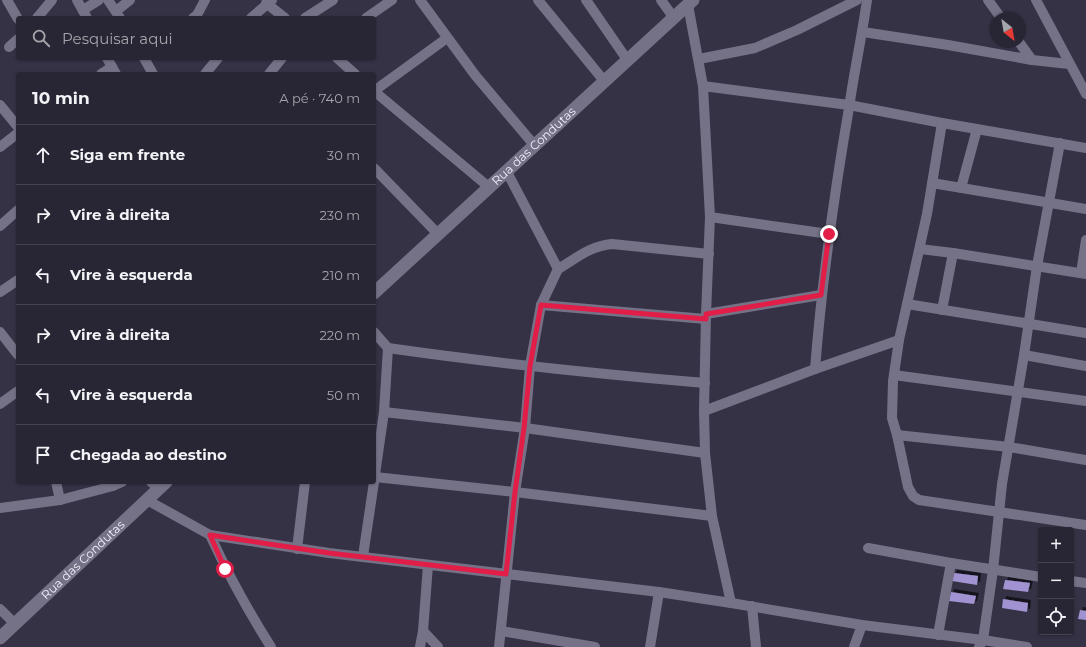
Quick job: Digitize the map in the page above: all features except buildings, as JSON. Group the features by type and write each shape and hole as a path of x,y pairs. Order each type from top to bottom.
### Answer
{"street":[{"path":"7,0 16,16"},
{"path":"39,16 52,0"},
{"path":"77,0 85,14 99,0"},
{"path":"108,0 118,14 130,0"},
{"path":"196,16 205,0"},
{"path":"308,16 333,0"},
{"path":"369,16 392,0"},
{"path":"420,0 475,75 535,146"},
{"path":"538,0 605,82"},
{"path":"586,0 628,61"},
{"path":"661,0 674,18"},
{"path":"699,59 755,48 797,30 857,0"},
{"path":"815,369 821,295 829,234 867,0"},
{"path":"988,0 997,12"},
{"path":"1036,0 1086,94"},
{"path":"253,16 269,2 283,16"},
{"path":"691,2 703,86 710,217 704,410 705,452 712,516 731,603"},
{"name":"Rua das Condutas","path":"376,290 490,188 691,2"},
{"path":"863,32 1032,60 1069,64"},
{"path":"376,90 447,38"},
{"path":"9,47 16,41"},
{"path":"1023,48 1032,60"},
{"path":"146,60 152,72"},
{"path":"207,72 216,60"},
{"path":"274,72 281,60"},
{"path":"339,60 353,72"},
{"path":"104,72 112,66"},
{"path":"703,86 849,105 1086,148"},
{"path":"376,93 490,188"},
{"path":"0,105 16,124"},
{"path":"942,123 927,214 907,304 894,374 892,418 908,487 913,496 919,500 1086,525"},
{"path":"961,188 977,129"},
{"path":"0,147 16,135"},
{"path":"981,644 993,570 1002,484 1029,324 1037,266 1060,143"},
{"path":"376,170 438,234"},
{"path":"507,172 558,269"},
{"path":"932,184 1086,209"},
{"path":"0,226 16,212"},
{"path":"710,217 829,234"},
{"path":"920,249 1084,273 1086,240"},
{"path":"499,647 502,631 506,574 530,366 541,305 558,269 593,248 601,245 612,244 709,254"},
{"path":"942,310 953,253"},
{"path":"0,292 16,281"},
{"path":"541,305 706,317 821,295"},
{"path":"907,304 1086,333"},
{"path":"0,332 16,352"},
{"path":"376,334 388,348 441,356 628,377 705,383"},
{"path":"704,410 815,369 900,340"},
{"path":"376,464 384,412 388,348"},
{"path":"1024,355 1086,366"},
{"path":"894,374 1086,401"},
{"path":"0,404 16,392"},
{"path":"384,412 524,428 705,452"},
{"path":"897,435 1009,447 1086,460"},
{"path":"376,477 515,492 712,516"},
{"path":"56,484 60,500"},
{"path":"0,508 60,500 118,484"},
{"name":"Rua das Condutas","path":"0,638 110,536 147,500 159,484"},
{"path":"297,549 305,484"},
{"path":"363,556 374,484"},
{"path":"147,500 210,535 297,549 658,592 752,606 862,626 938,635 981,644 1027,647"},
{"path":"210,535 225,569 271,647"},
{"path":"868,548 993,570 1038,576"},
{"path":"938,635 951,563"},
{"path":"420,647 423,631 428,565"},
{"path":"1074,581 1086,583"},
{"path":"650,647 658,592"},
{"path":"752,606 756,647"},
{"path":"0,609 15,624"},
{"path":"854,647 862,626"},
{"path":"423,631 438,647"},
{"path":"502,631 595,647"}],"route":[{"path":"225,569 210,535 297,549 506,574 530,366 541,305 706,319 706,314 821,295 829,234"}]}
